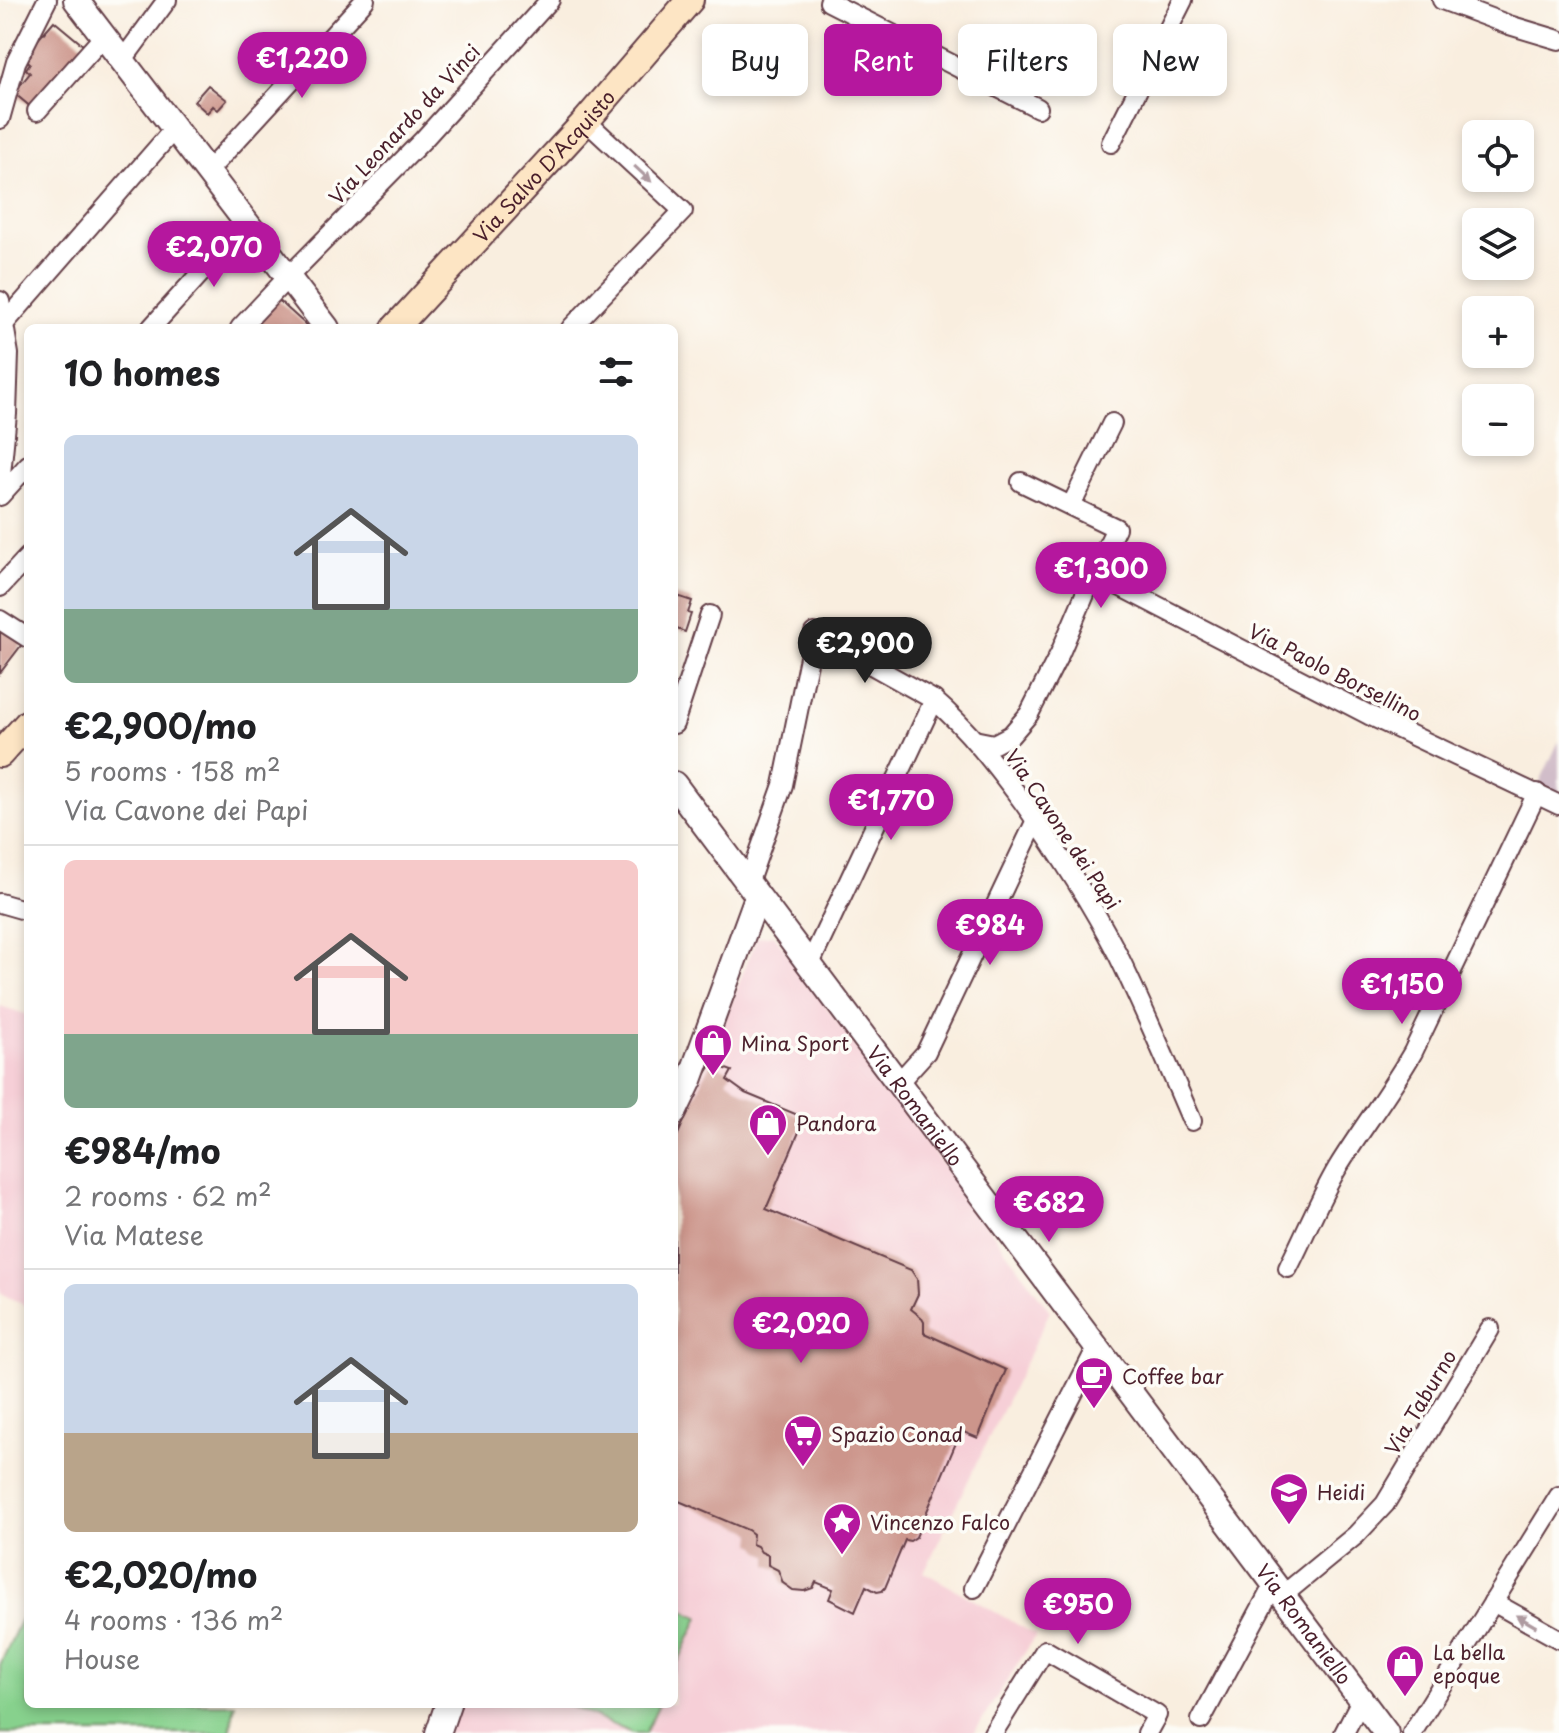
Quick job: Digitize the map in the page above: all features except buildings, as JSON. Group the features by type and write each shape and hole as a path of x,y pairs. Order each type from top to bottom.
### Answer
{"main road":[{"name":"Via Salvo D'Acquisto","path":"399,324 586,121 685,2"}],"street":[{"path":"0,119 8,58 47,0"},
{"path":"76,0 324,324"},
{"path":"122,61 167,0"},
{"path":"208,171 365,0"},
{"name":"Via Leonardo da Vinci","path":"244,324 423,140 550,0"},
{"path":"1111,143 1183,0"},
{"path":"1443,0 1559,40"},
{"path":"830,1 1038,108"},
{"path":"37,111 104,36"},
{"path":"575,324 683,211 586,121"},
{"path":"4,324 175,128"},
{"path":"155,324 247,222"},
{"path":"0,301 4,324 7,414 0,484"},
{"path":"1071,506 1112,423"},
{"path":"0,496 24,469"},
{"path":"974,740 994,744 1011,735 1029,714 1116,528 1021,482"},
{"path":"0,587 24,561"},
{"name":"Via Paolo Borsellino","path":"1094,573 1369,715 1559,805"},
{"path":"678,712 710,615"},
{"path":"0,620 24,635"},
{"name":"Via Cavone dei Papi","path":"752,890 783,785 814,633 934,700 997,767 1036,820 1092,909 1117,955 1192,1121"},
{"path":"809,966 934,700"},
{"name":"Via Romaniello","path":"678,789 1386,1733"},
{"path":"1288,1268 1336,1170 1413,1052 1537,793"},
{"path":"898,1083 926,1052 1036,820"},
{"path":"678,1104 695,1065 752,890"},
{"path":"0,903 24,910"},
{"name":"Via Taburno","path":"1278,1589 1356,1535 1385,1504 1490,1329"},
{"path":"974,1588 1097,1347"},
{"path":"1412,1733 1557,1501"},
{"path":"1201,1720 1278,1589"},
{"path":"1493,1602 1559,1639"},
{"path":"993,1733 1045,1650 1157,1715 1147,1733"},
{"path":"1344,1733 1361,1700"},
{"path":"438,1733 447,1708"}],"shaded area":[{"path":"1559,741 1559,797 1538,786"},
{"path":"774,935 1050,1311 924,1572 1036,1635 974,1733 448,1733 457,1708 678,1708 678,1120 709,1060 757,937"},
{"path":"0,1006 24,1014 24,1305 0,1293"}],"green space":[{"path":"678,1608 699,1617 678,1662"},
{"path":"24,1613 24,1708 234,1708 230,1733 0,1733 0,1665"},
{"path":"574,1708 657,1708 645,1733 632,1733"}],"place":[{"name":"Mina Sport","path":"713,1077"},
{"name":"Pandora","path":"768,1157"},
{"name":"Coffee bar","path":"1094,1410"},
{"name":"Spazio Conad","path":"803,1468"},
{"name":"Heidi","path":"1289,1526"},
{"name":"Vincenzo Falco","path":"842,1556"},
{"name":"La bella epoque","path":"1405,1698"}]}
